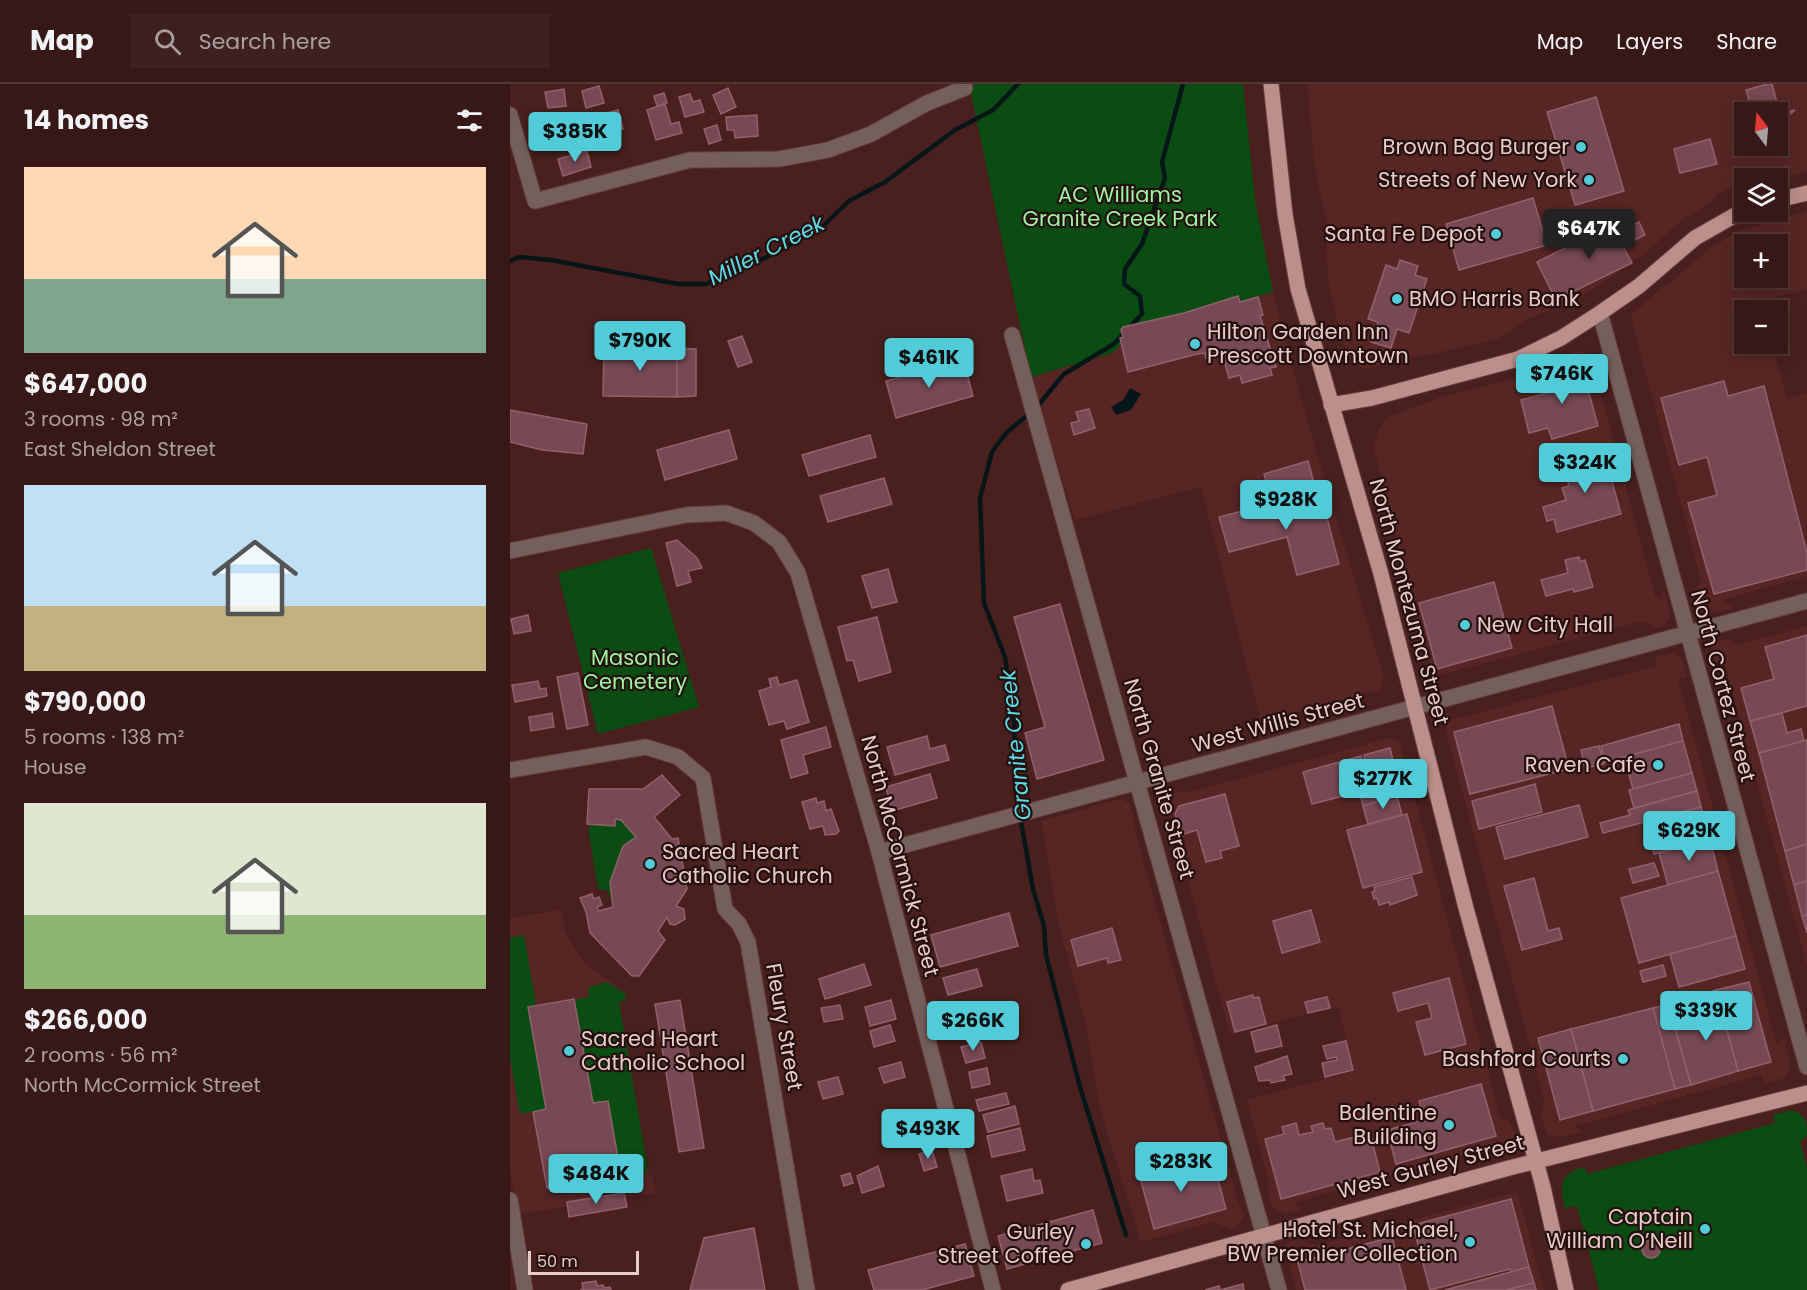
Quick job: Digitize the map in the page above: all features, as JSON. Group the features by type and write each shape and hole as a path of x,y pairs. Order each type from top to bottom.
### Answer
{"main road":[{"name":"North Montezuma Street","path":"1271,84 1285,214 1298,289 1347,453 1535,1161 1566,1290"},
{"path":"1788,198 1807,193"},
{"path":"1331,405 1372,398 1518,359 1561,338 1600,313 1639,285 1695,238 1734,216"},
{"name":"West Gurley Street","path":"1068,1290 1263,1234 1535,1161 1807,1093"}],"street":[{"path":"510,116 535,201 690,160 779,159 828,150 870,134 927,103 965,88"},
{"name":"North Cortez Street","path":"1600,313 1807,1067"},
{"name":"North Granite Street","path":"1012,335 1279,1290"},
{"name":"North McCormick Street","path":"510,551 686,515 726,513 754,523 779,542 798,573 879,852 993,1290"},
{"name":"West Willis Street","path":"879,852 1807,601"},
{"name":"Fleury Street","path":"510,771 646,747 678,758 703,778 725,909 739,924 748,942 807,1290"},
{"path":"510,1200 525,1290"}],"shaded area":[{"path":"1307,84 1807,84 1807,171 1788,176 1788,168 1734,168 1734,188 1717,194 1712,201 1682,220 1644,254 1573,303 1554,307 1516,325 1511,332 1494,340 1365,369 1351,361 1343,343 1329,286 1326,246 1328,228 1315,169"},
{"path":"1807,211 1807,289 1765,300 1734,300 1734,354 1775,354 1787,398 1807,393 1807,576 1722,600 1733,608 1712,613 1699,605 1696,592 1701,580 1631,318 1633,313 1710,249 1736,232 1770,222 1788,222 1788,217"},
{"path":"1273,292 1302,403 1384,678 1380,690 1261,722 1201,487 1075,520 1031,377 1112,353 1137,330"},
{"path":"1575,352 1584,352 1591,356 1655,596 1659,598 1664,590 1670,613 1669,620 1664,626 1656,628 1643,621 1444,674 1431,674 1374,448 1379,428 1388,417 1442,397 1514,379"},
{"path":"1130,388 1141,394 1131,410 1116,415 1111,407 1123,400"},
{"path":"1807,626 1807,965 1725,665 1716,662 1712,650 1718,641 1727,639 1736,645"},
{"path":"1672,653 1682,659 1687,676 1678,679 1777,1046 1784,1037 1790,1063 1788,1073 1785,1078 1764,1084 1761,1075 1575,1126 1582,1132 1560,1137 1550,1136 1546,1132 1541,1115 1544,1100 1446,730 1447,723 1451,720 1657,666 1655,658"},
{"path":"1390,738 1400,743 1500,1118 1510,1121 1515,1134 1508,1149 1492,1153 1483,1150 1296,1202 1297,1207 1304,1210 1286,1214 1272,1207 1268,1193 1269,1183 1247,1100 1354,1071 1338,1006 1230,1034 1165,797 1180,791 1189,792"},
{"path":"1120,799 1130,803 1134,818 1133,824 1239,1205 1244,1214 1237,1227 1231,1229 1213,1222 1141,1242 1100,1109 1086,1025 1058,921 1041,821"},
{"name":"Sacred Heart Catholic School","path":"561,910 565,932 585,963 625,993 626,1000 619,1002 648,1173 652,1177 655,1193 518,1214 510,1167 510,918"},
{"path":"1513,1193 1518,1195 1544,1290 1296,1290 1285,1248 1288,1242 1297,1240 1317,1245"}],"green space":[{"name":"AC Williams Granite Creek Park","path":"969,84 1243,84 1255,200 1273,292 1137,330 1112,353 1031,377"},
{"name":"Masonic Cemetery","path":"651,548 699,707 598,734 558,573"},
{"path":"615,819 621,820 636,837 623,850 615,866 612,902 608,891 598,889 589,833 590,824 614,826"},
{"path":"524,935 536,1005 528,1007 546,1109 520,1114 510,1058 510,938"},
{"path":"606,982 625,993 626,1000 619,1002 648,1170 621,1175 608,1101 593,1103 575,1000 589,997 588,988"},
{"path":"1792,1110 1803,1117 1807,1127 1807,1136 1800,1142 1807,1168 1807,1290 1599,1290 1577,1206 1565,1208 1562,1187 1570,1173 1585,1167 1587,1174 1775,1123 1773,1115"}],"building":[{"path":"1772,84 1777,102 1749,102 1746,90"},
{"path":"599,86 604,103 586,108 582,91"},
{"path":"728,88 736,107 721,114 713,95"},
{"path":"564,89 566,106 548,108 545,92"},
{"path":"664,93 667,103 657,106 654,96"},
{"path":"690,94 693,102 700,100 704,112 685,117 679,97"},
{"path":"1596,97 1624,191 1575,205 1547,112"},
{"path":"665,104 671,124 679,122 682,133 656,140 647,110"},
{"path":"618,110 623,129 553,149 547,130"},
{"path":"757,115 758,136 735,138 734,130 727,130 726,117"},
{"path":"717,125 721,140 709,144 704,129"},
{"path":"1710,139 1717,164 1680,173 1674,149"},
{"path":"587,151 591,167 563,176 558,159"},
{"name":"Santa Fe Depot","path":"1533,198 1547,245 1459,270 1446,224"},
{"path":"1639,222 1645,235 1623,246 1632,263 1556,300 1537,262 1613,224 1617,233"},
{"name":"BMO Harris Bank","path":"1400,260 1418,266 1415,275 1427,279 1409,333 1397,329 1391,348 1371,342 1378,322 1368,319 1386,265 1397,269"},
{"name":"Hilton Garden Inn Prescott Downtown","path":"1238,296 1240,302 1258,297 1263,315 1260,316 1276,367 1270,368 1272,375 1242,383 1240,375 1229,378 1221,350 1220,355 1206,358 1205,353 1197,354 1128,372 1120,338 1123,337 1121,330 1123,327 1184,313"},
{"path":"742,336 752,362 738,367 728,341"},
{"path":"604,347 677,348 677,397 603,396"},
{"path":"677,348 696,349 696,396 677,397"},
{"path":"1575,358 1580,360 1598,426 1552,439 1548,428 1529,433 1521,400 1557,390 1553,374"},
{"path":"963,359 973,396 896,418 886,381"},
{"path":"1724,381 1728,396 1764,386 1807,553 1807,570 1714,594 1688,503 1717,495 1707,457 1679,465 1661,398"},
{"path":"1089,409 1095,428 1074,435 1071,423 1079,421 1076,412"},
{"path":"510,410 587,424 583,454 542,450 510,442"},
{"path":"729,430 737,459 665,480 657,450"},
{"path":"870,435 876,457 809,476 802,455"},
{"path":"1603,449 1621,514 1557,532 1554,519 1547,521 1543,507 1566,500 1562,488 1569,486 1566,474 1571,473 1567,459"},
{"path":"1308,461 1314,483 1270,495 1264,474"},
{"path":"884,478 892,504 828,522 820,496"},
{"path":"1320,491 1339,564 1297,575 1287,537 1229,552 1219,517"},
{"path":"677,540 697,558 702,568 688,571 691,582 677,586 666,543"},
{"path":"1579,557 1580,562 1585,560 1593,587 1546,596 1541,580 1568,573 1565,560"},
{"path":"888,569 897,602 872,608 862,576"},
{"name":"New City Hall","path":"1494,582 1512,648 1437,669 1419,603"},
{"path":"1060,604 1104,760 1037,779 1025,733 1045,727 1014,617"},
{"path":"528,615 531,631 514,634 511,619"},
{"path":"877,617 891,672 859,681 853,660 847,661 838,627"},
{"path":"1807,635 1807,706 1750,721 1741,688 1774,679 1765,647"},
{"path":"578,673 588,725 567,729 557,677"},
{"path":"777,677 779,685 797,680 809,722 787,729 784,721 769,725 759,691 771,687 769,679"},
{"path":"538,681 540,689 546,688 547,696 515,702 512,685"},
{"path":"1552,706 1569,769 1470,794 1454,732"},
{"path":"552,713 554,727 531,731 529,717"},
{"path":"1782,713 1787,733 1801,729 1804,741 1759,753 1750,721"},
{"path":"1679,724 1683,741 1605,762 1601,746"},
{"path":"826,727 831,747 803,755 808,773 791,778 781,740"},
{"path":"927,736 930,749 945,745 949,760 895,775 887,747"},
{"path":"1807,740 1807,844 1785,851 1759,753"},
{"name":"Raven Cafe","path":"1683,741 1692,773 1633,789 1624,757"},
{"path":"1599,746 1604,764 1585,768 1581,750"},
{"path":"1390,748 1398,781 1370,789 1362,762 1365,761 1364,755"},
{"path":"1361,756 1370,789 1312,804 1303,772"},
{"path":"1692,773 1697,791 1634,808 1629,790"},
{"path":"930,774 937,798 892,811 886,787"},
{"name":"Sacred Heart Catholic Church","path":"662,775 680,795 654,817 672,839 678,838 687,889 676,906 684,909 685,919 675,925 670,924 667,917 658,931 665,940 639,976 632,976 590,933 586,912 580,898 592,894 594,899 599,897 602,905 597,907 599,911 613,907 610,882 623,846 636,837 621,820 615,819 615,826 587,824 589,789 643,789"},
{"path":"1398,781 1402,795 1363,806 1359,792"},
{"path":"1535,784 1542,812 1479,829 1472,801"},
{"path":"1697,791 1701,807 1603,833 1600,823 1630,815 1628,810"},
{"path":"1225,794 1239,846 1220,851 1222,858 1206,862 1197,830 1181,835 1175,814 1179,806"},
{"path":"1397,796 1402,815 1368,824 1363,806"},
{"path":"816,798 817,803 824,801 826,811 831,809 839,831 836,834 825,835 823,826 810,829 802,802"},
{"path":"1579,805 1588,837 1505,859 1496,827"},
{"path":"1701,807 1710,839 1654,854 1645,822"},
{"path":"1407,814 1422,872 1363,888 1347,830"},
{"path":"1710,839 1718,871 1668,885 1659,853"},
{"path":"1807,844 1807,881 1794,885 1785,851"},
{"path":"1654,863 1659,876 1633,883 1629,869"},
{"path":"1718,871 1736,936 1639,963 1621,898"},
{"path":"1412,877 1417,895 1390,905 1389,902 1379,905 1377,898 1374,899 1372,892 1375,891 1374,887"},
{"path":"1534,878 1548,931 1559,928 1562,939 1522,950 1504,886"},
{"path":"1807,881 1807,915 1802,916 1794,885"},
{"path":"1311,910 1320,942 1282,953 1273,921"},
{"path":"1009,913 1018,946 940,967 931,935"},
{"path":"1807,915 1807,933 1802,916"},
{"path":"1112,928 1121,960 1108,963 1107,958 1078,966 1071,940"},
{"path":"1736,936 1745,969 1679,987 1670,954"},
{"path":"864,964 871,985 825,999 819,979"},
{"path":"1663,965 1666,976 1643,982 1640,971"},
{"path":"977,969 982,986 948,995 943,978"},
{"path":"1449,978 1466,1044 1425,1055 1416,1022 1432,1018 1428,1003 1398,1011 1393,993"},
{"path":"1749,982 1771,1062 1738,1071 1716,990"},
{"path":"1716,990 1738,1071 1691,1085 1674,1025 1699,1018 1693,997"},
{"path":"1253,995 1253,998 1259,997 1266,1024 1235,1032 1227,1002"},
{"path":"1327,997 1330,1008 1308,1013 1305,1002"},
{"path":"574,999 593,1103 608,1101 621,1175 547,1188 533,1112 546,1109 528,1007"},
{"path":"680,1000 704,1148 679,1152 655,1004"},
{"path":"891,1000 896,1019 870,1026 865,1007"},
{"path":"1668,1004 1691,1085 1675,1089 1653,1008"},
{"path":"840,1005 843,1019 824,1022 821,1008"},
{"path":"976,1008 982,1029 959,1035 953,1015"},
{"name":"Bashford Courts","path":"1653,1008 1675,1089 1593,1111 1571,1029"},
{"path":"890,1025 895,1041 874,1047 870,1031"},
{"path":"1277,1025 1282,1046 1256,1052 1251,1032"},
{"path":"1571,1029 1593,1111 1560,1120 1538,1038"},
{"path":"1346,1041 1353,1070 1325,1077 1322,1063 1337,1060 1336,1057 1327,1059 1323,1046"},
{"path":"981,1042 985,1058 966,1063 961,1047"},
{"path":"1287,1056 1292,1074 1283,1076 1285,1080 1271,1083 1270,1080 1259,1081 1255,1067"},
{"path":"901,1062 905,1077 884,1083 879,1068"},
{"path":"987,1068 990,1084 972,1088 969,1072"},
{"path":"838,1077 843,1094 823,1099 818,1082"},
{"name":"Balentine Building","path":"1481,1084 1496,1136 1396,1164 1387,1130 1424,1120 1419,1101"},
{"path":"1006,1093 1009,1104 979,1111 976,1100"},
{"path":"1015,1106 1019,1124 988,1132 983,1115"},
{"path":"1296,1123 1299,1135 1313,1132 1311,1126 1323,1123 1325,1129 1331,1128 1335,1142 1370,1133 1380,1172 1281,1199 1265,1139 1284,1134 1282,1127"},
{"path":"1020,1128 1025,1150 992,1157 987,1136"},
{"path":"932,1150 937,1167 924,1171 919,1154"},
{"path":"1174,1161 1177,1171 1213,1161 1226,1209 1154,1229 1138,1170"},
{"path":"878,1166 884,1186 862,1193 857,1176"},
{"path":"1032,1169 1034,1181 1040,1180 1043,1193 1007,1201 1001,1176"},
{"path":"850,1173 853,1183 844,1186 841,1176"},
{"path":"624,1193 627,1207 569,1217 567,1202"},
{"name":"Hotel St. Michael, BW Premier Collection","path":"1511,1199 1529,1267 1511,1272 1510,1269 1430,1290 1413,1225"},
{"path":"1093,1210 1102,1243 1007,1269 998,1236"},
{"path":"754,1228 765,1290 690,1290 704,1238"},
{"path":"1392,1237 1406,1290 1305,1290 1298,1262"},
{"path":"1651,1240 1657,1243 1660,1249 1657,1255 1651,1258 1645,1255 1642,1249 1645,1243"},
{"path":"965,1244 974,1276 922,1290 874,1290 868,1270"},
{"path":"1529,1267 1534,1283 1506,1290 1445,1290"},
{"path":"596,1281 597,1286 610,1287 611,1290 580,1290 583,1289 582,1283"},
{"path":"1534,1283 1536,1290 1510,1289"},
{"path":"1243,1284 1244,1290 1220,1290"},
{"path":"1219,1286 1220,1290 1205,1290"}],"waterway":[{"name":"Miller Creek","path":"510,261 520,257 551,260 678,284 706,284 767,257 821,228 849,201 885,182 955,130 993,110 1018,84"},
{"name":"Granite Creek","path":"1036,408 1064,374 1114,344 1142,314 1140,296 1124,284 1125,269 1142,244 1165,178 1162,162 1183,84"},
{"name":"Granite Creek","path":"1030,413 1006,433 992,452 980,498 984,603 1005,657 1014,714 1015,788 1033,889 1044,926 1046,955 1080,1087 1126,1235"}],"place":[{"name":"Brown Bag Burger","path":"1581,147"},
{"name":"Streets of New York","path":"1589,180"},
{"name":"Santa Fe Depot","path":"1496,234"},
{"name":"BMO Harris Bank","path":"1397,299"},
{"name":"Hilton Garden Inn Prescott Downtown","path":"1195,344"},
{"name":"New City Hall","path":"1465,625"},
{"name":"Raven Cafe","path":"1658,765"},
{"name":"Sacred Heart Catholic Church","path":"650,864"},
{"name":"Sacred Heart Catholic School","path":"569,1051"},
{"name":"Bashford Courts","path":"1623,1059"},
{"name":"Balentine Building","path":"1449,1125"},
{"name":"Captain William O’Neill","path":"1705,1229"},
{"name":"Hotel St. Michael, BW Premier Collection","path":"1470,1242"},
{"name":"Gurley Street Coffee","path":"1086,1244"}]}
